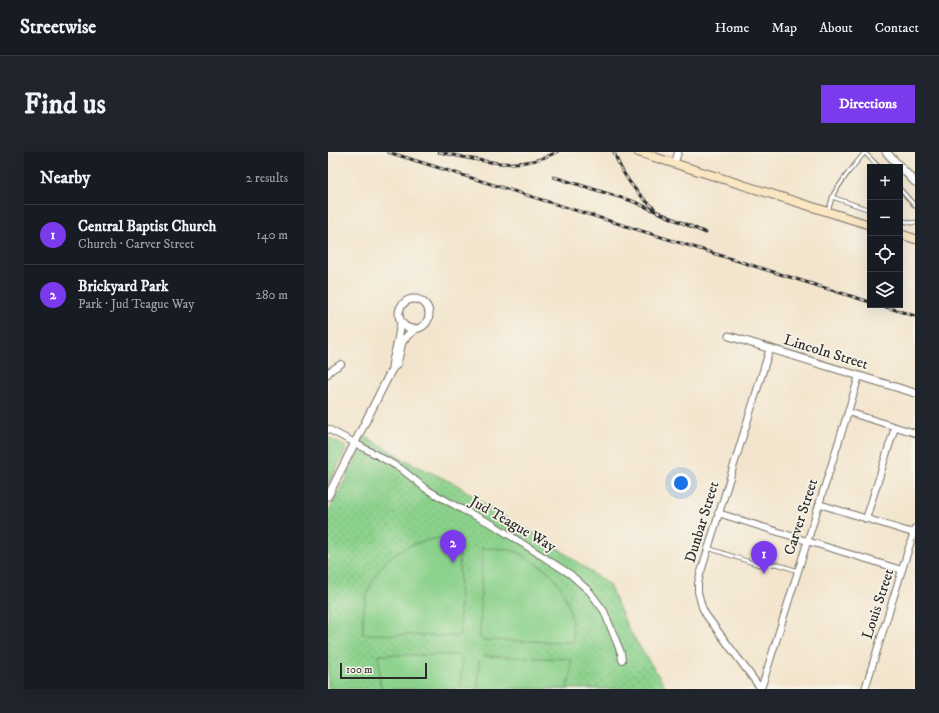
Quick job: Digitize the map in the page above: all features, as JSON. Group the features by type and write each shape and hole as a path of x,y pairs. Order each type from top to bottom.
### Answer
{"main road":[{"path":"638,152 867,224"},
{"path":"903,235 915,239"}],"street":[{"path":"675,163 678,152"},
{"path":"886,152 915,182"},
{"path":"418,299 427,305 430,315 426,324 415,329 408,328 404,325 399,316 399,312 404,303 408,300 418,299"},
{"path":"392,369 392,361 395,355 401,321"},
{"path":"328,496 392,369 397,364 402,342 415,329"},
{"name":"Lincoln Street","path":"729,336 915,393"},
{"name":"Dunbar Street","path":"761,689 706,615 698,592 698,583 718,513 770,348"},
{"path":"328,374 340,364"},
{"name":"Carver Street","path":"761,689 859,376"},
{"path":"848,412 915,433"},
{"path":"866,519 895,427"},
{"name":"Jud Teague Way","path":"328,429 400,468 426,489 463,510 492,524 570,574 590,592 604,611 621,653 622,660"},
{"path":"819,504 866,519 914,530"},
{"path":"718,513 902,570"},
{"name":"Louis Street","path":"865,689 914,530"}],"lane":[{"path":"828,211 834,193 864,152 876,164"},
{"path":"903,192 915,206"},
{"path":"832,197 867,209"},
{"path":"903,221 912,223 915,222"},
{"path":"708,548 759,564 777,564 798,571"}],"green space":[{"path":"364,436 415,465 459,486 491,509 548,541 609,585 629,630 667,689 328,689 328,512 356,460"},
{"path":"328,437 347,448 328,485"},
{"path":"459,536 460,634 456,636 363,634 363,617 367,595 378,572 388,559 407,547 424,541"},
{"path":"482,548 507,549 519,553 549,572 560,586 568,604 572,622 573,642 483,640 480,637"},
{"path":"379,655 458,655 462,659 461,689 382,689 380,683"},
{"path":"484,656 571,659 571,672 567,689 478,689 479,661"}],"railway":[{"path":"388,152 867,301"},
{"path":"439,152 498,163 527,162 557,152"},
{"path":"614,152 625,176 641,196 654,208"},
{"path":"554,177 632,201 706,233"},
{"path":"890,308 915,316"}],"place":[{"name":"Brickyard Park","path":"453,563"},
{"name":"Central Baptist Church","path":"764,574"}]}
